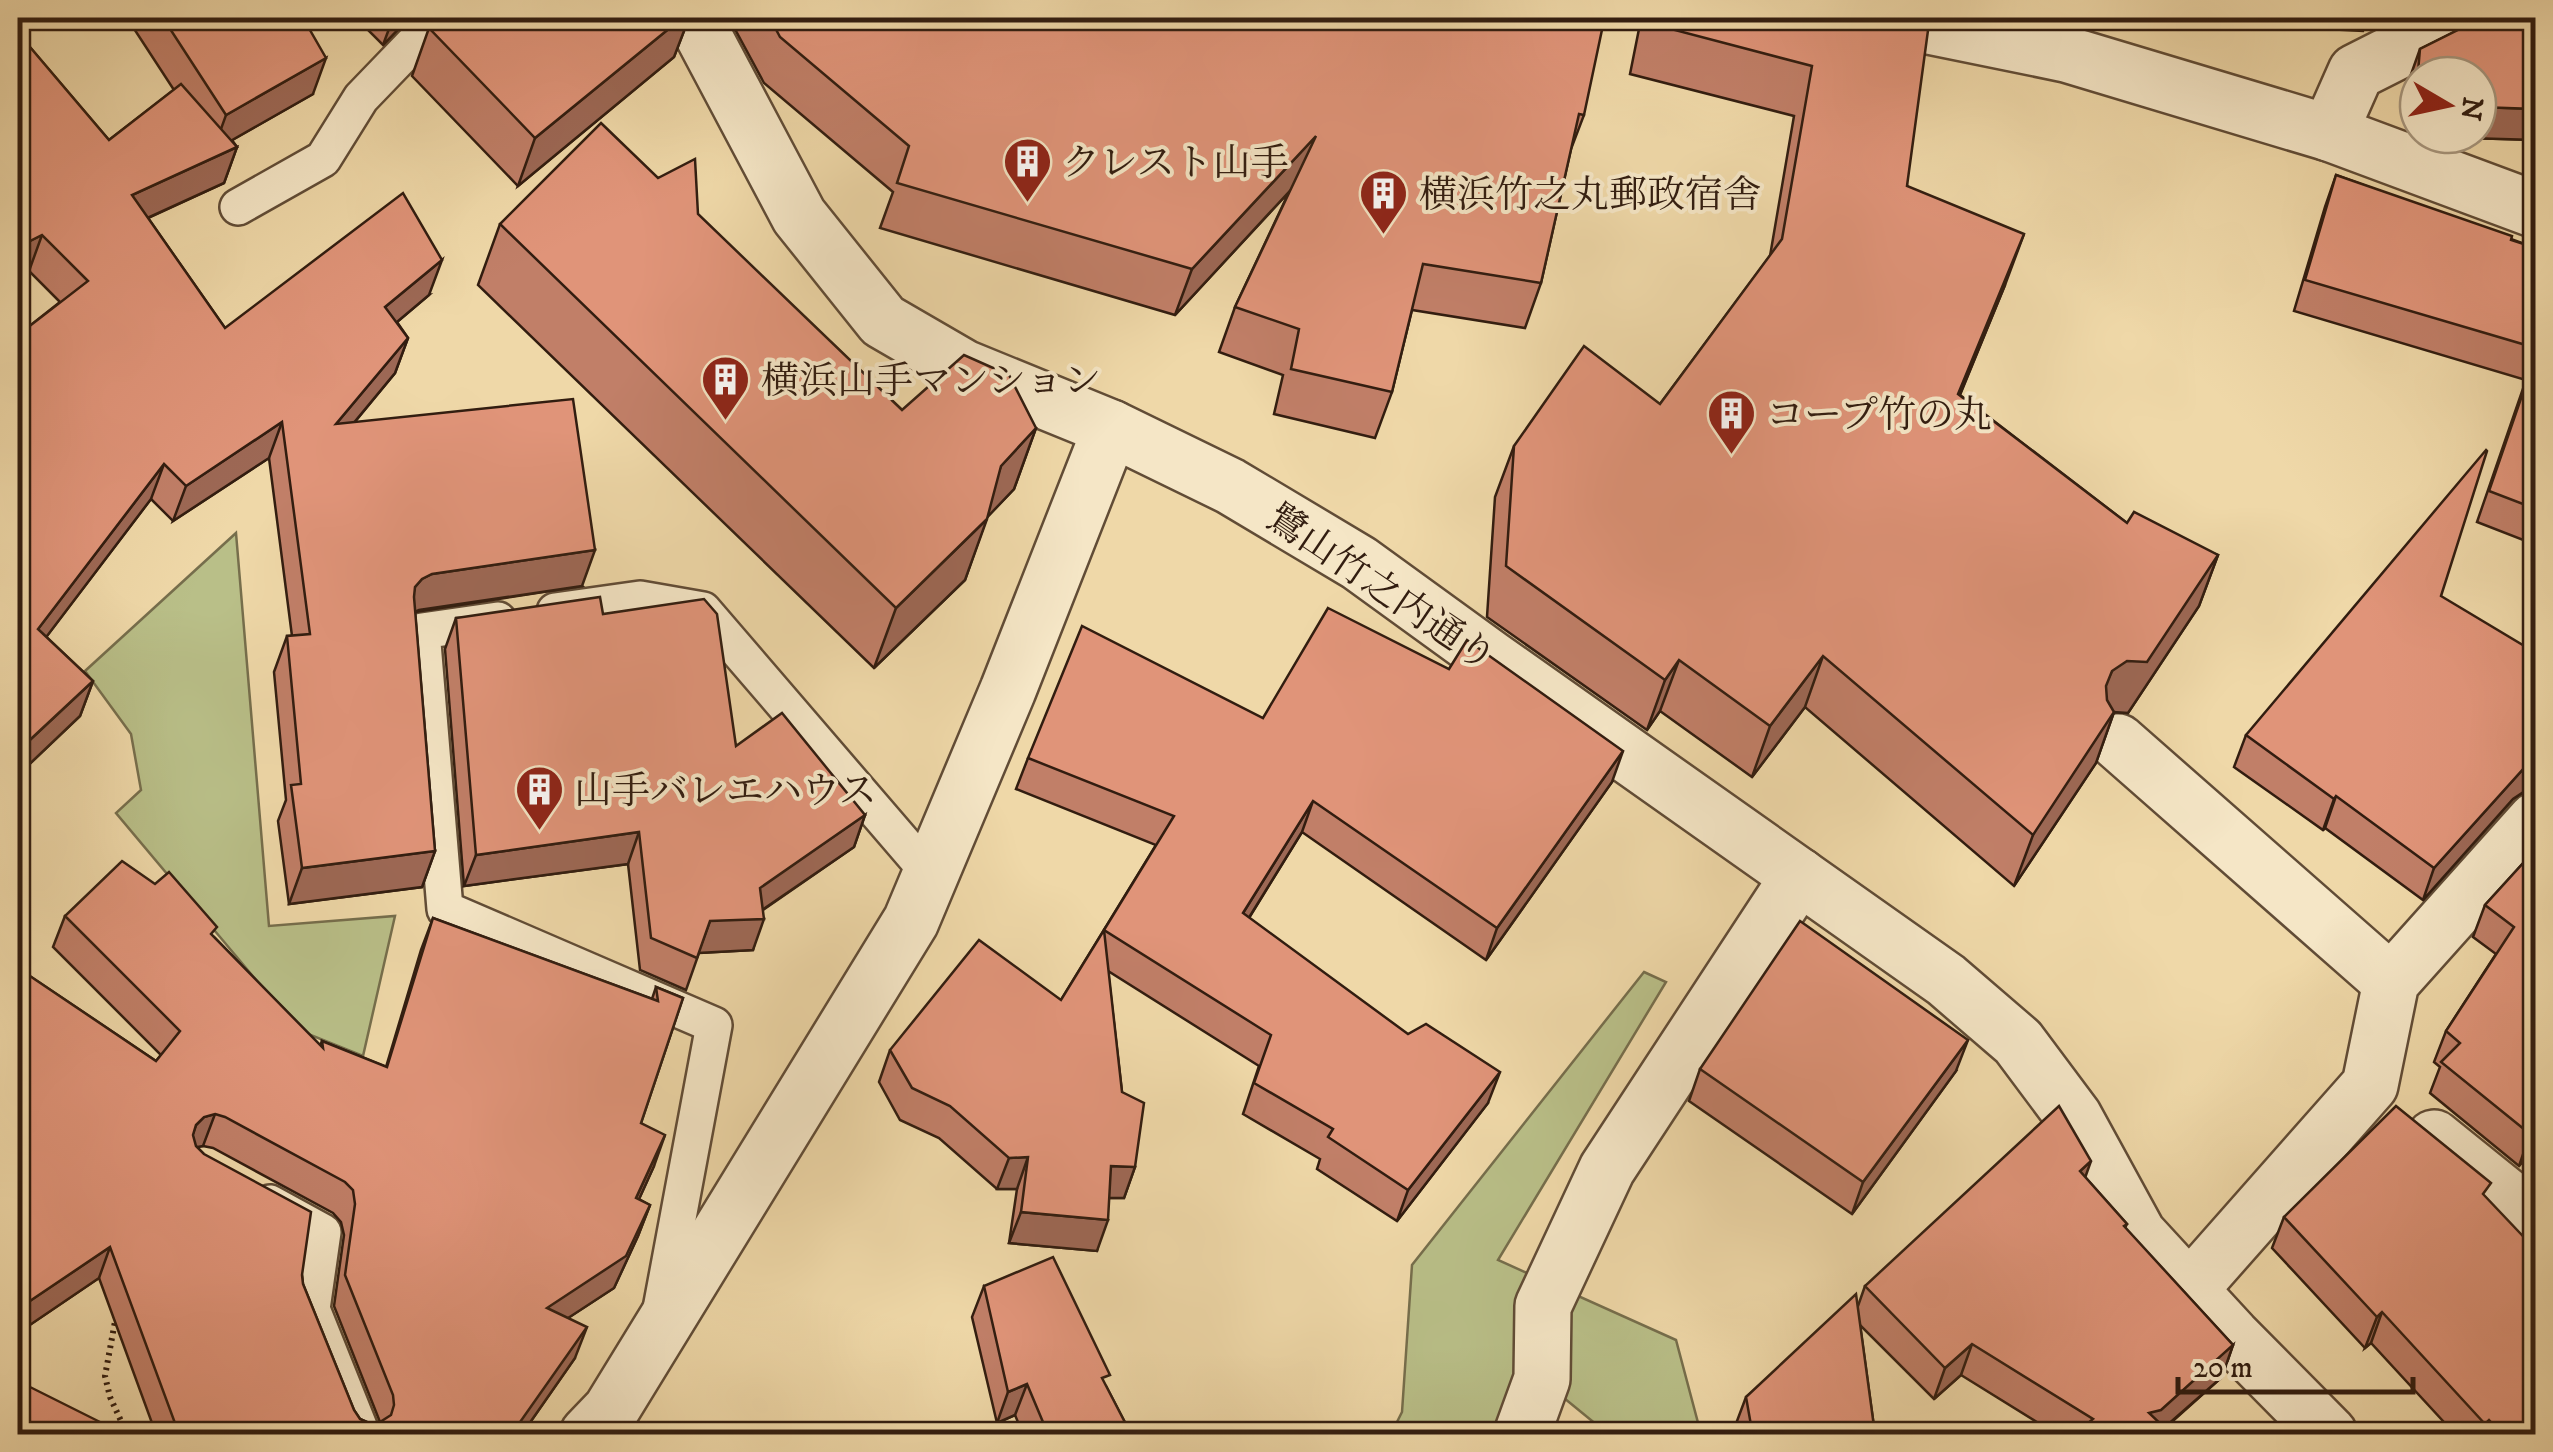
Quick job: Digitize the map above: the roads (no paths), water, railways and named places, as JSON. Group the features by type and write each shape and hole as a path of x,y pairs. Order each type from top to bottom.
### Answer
{"street":[{"name":"鷺山竹之内通り","path":"694,18 799,216 883,320 964,368 1110,428 1230,486 1359,563 1946,980 2018,1042 2074,1117 2138,1234 2316,1430"},
{"path":"1890,18 2066,54 2329,132 2536,210"},
{"path":"2329,132 2356,72 2463,18"},
{"path":"588,1434 611,1410 911,921 1008,690 1110,428"},
{"path":"2118,742 2392,982"},
{"path":"2189,1290 2370,1085 2392,982 2536,820"},
{"path":"1522,1434 1542,1380 1543,1306 1608,1169 1799,876"},
{"path":"2370,1085 2522,1208 2536,1224"}],"lane":[{"path":"238,206 323,160 361,98 438,18"},
{"path":"656,1338 714,1025 446,909 422,631 640,598 703,610 930,874"},
{"path":"238,1186 323,1232 312,1309 362,1434"}],"place":[{"name":"クレスト山手","path":"1027,204"},
{"name":"横浜竹之丸郵政宿舎","path":"1384,236"},
{"name":"横浜山手マンション","path":"726,422"},
{"name":"コープ竹の丸","path":"1731,456"},
{"name":"山手バレエハウス","path":"539,832"}]}
